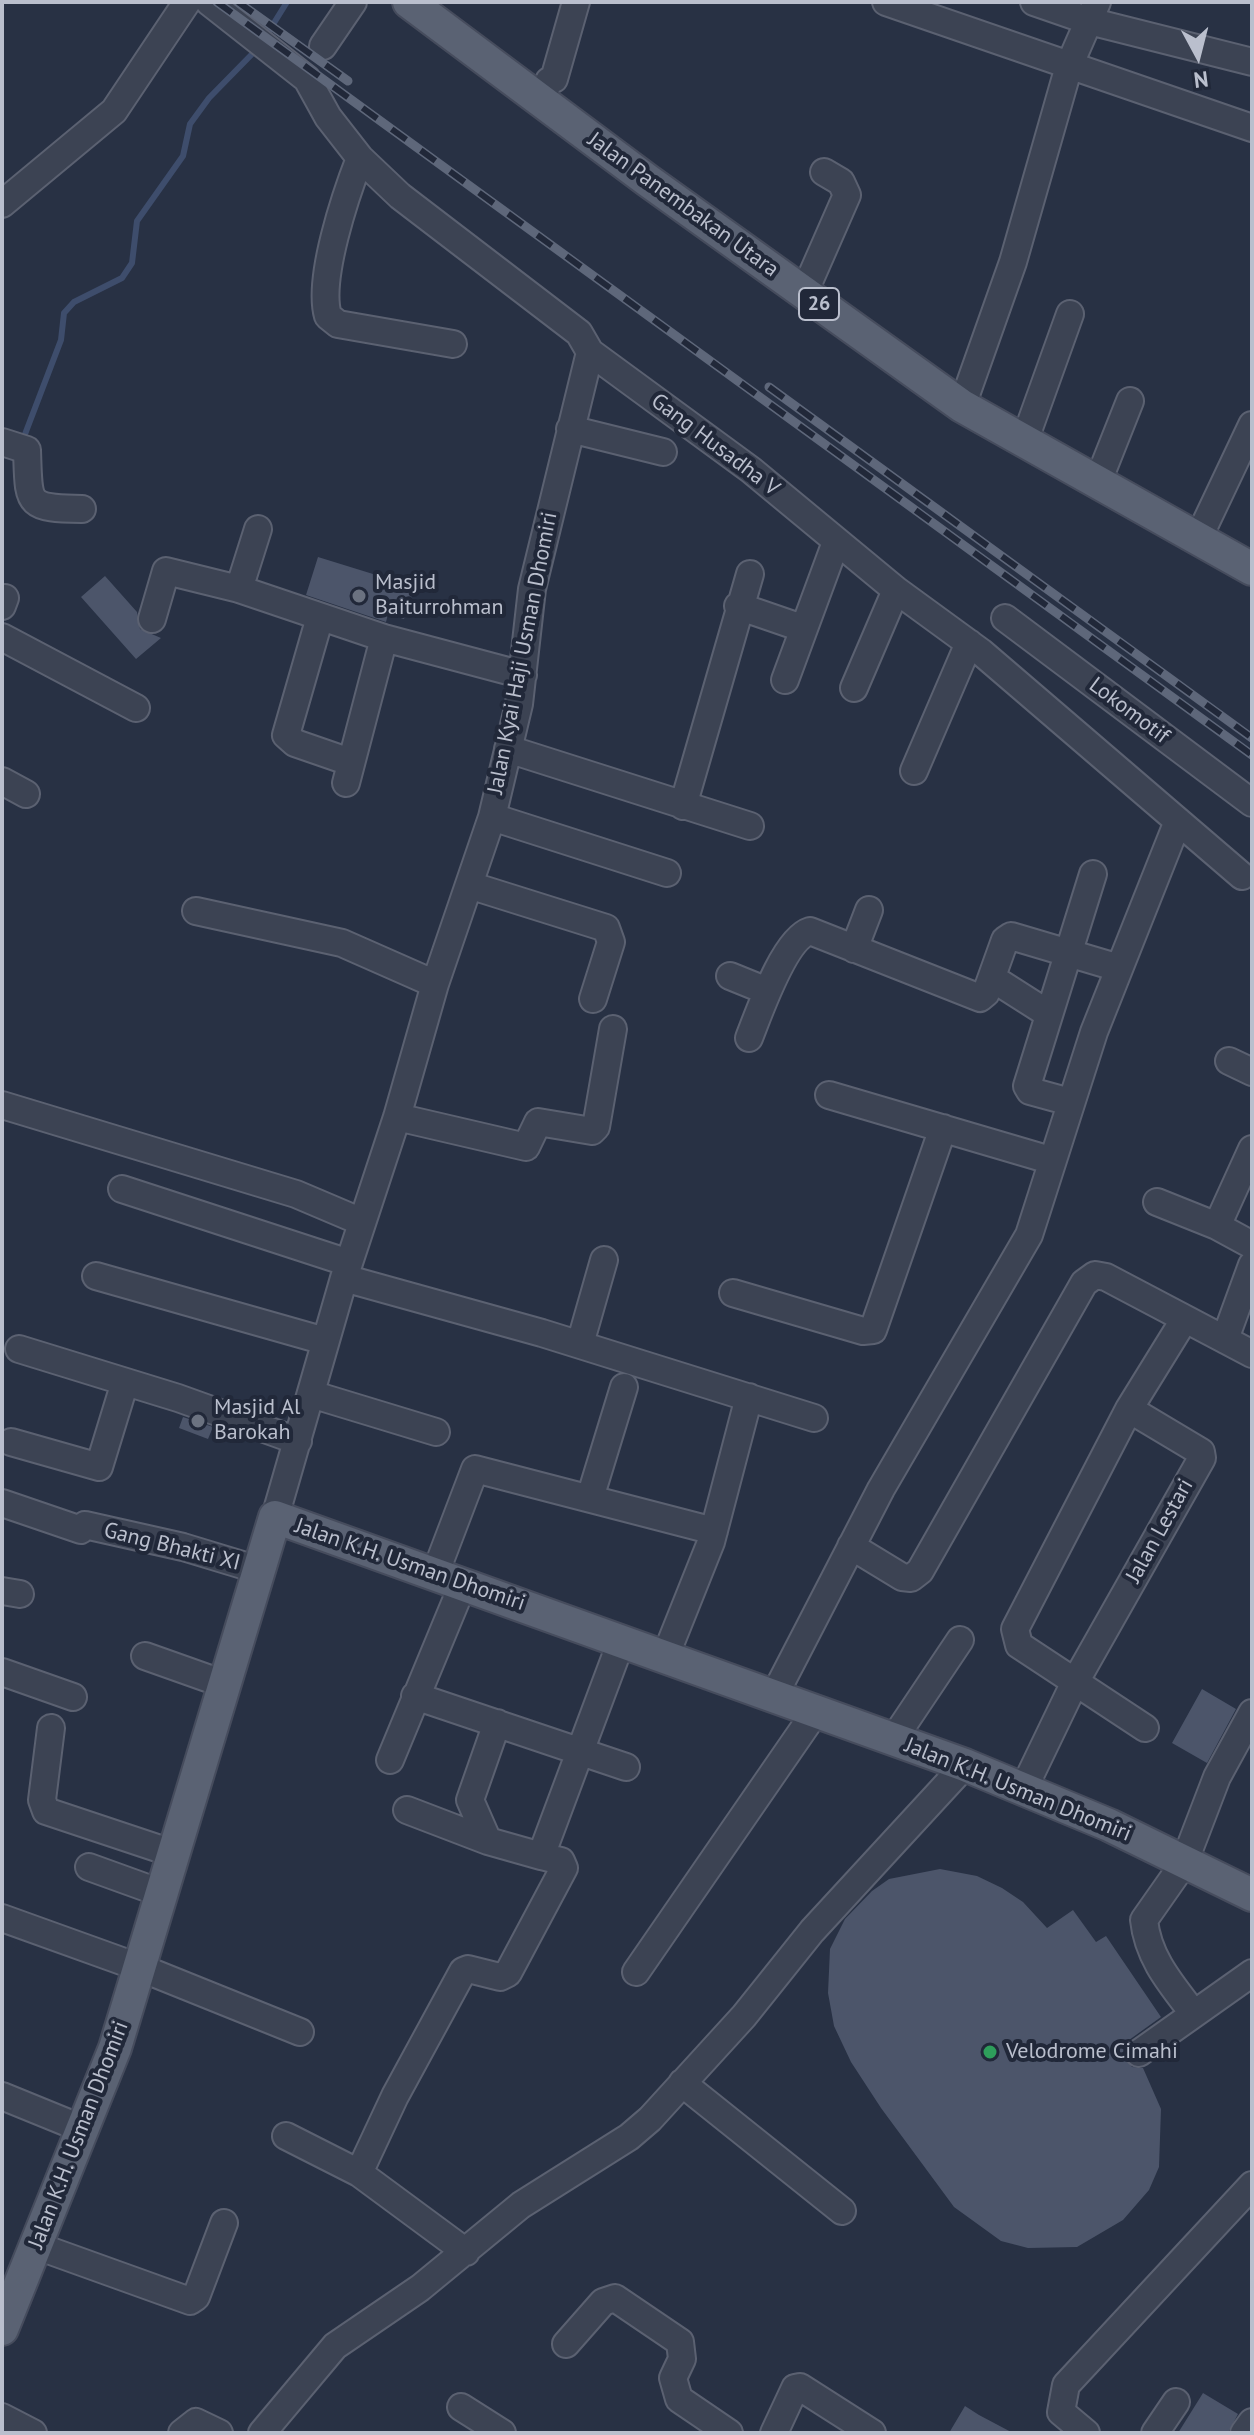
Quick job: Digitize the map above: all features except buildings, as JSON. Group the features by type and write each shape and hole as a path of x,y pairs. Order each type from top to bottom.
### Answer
{"main road":[{"name":"Jalan Panembakan Utara","path":"409,2 962,406 1252,569"},
{"name":"Jalan K.H. Usman Dhomiri","path":"2,2329 83,2129 141,1968 172,1853 275,1517 965,1765 1024,1788 1252,1895"}],"street":[{"path":"2,204 114,111 187,2"},
{"path":"209,2 307,79 328,117 360,158 400,196 579,333 590,352"},
{"path":"323,46 353,2"},
{"path":"540,100 549,81 554,79 576,2"},
{"path":"886,2 1252,128"},
{"path":"1034,2 1093,12 1252,62"},
{"path":"962,406 1013,262 1069,66 1093,12"},
{"path":"360,158 347,190 333,244 328,316 338,324 453,344"},
{"path":"804,293 847,195 841,182 824,172"},
{"path":"1024,442 1070,314"},
{"name":"Jalan Kyai Haji Usman Dhomiri","path":"275,1517 346,1270 397,1117 435,984 492,817 523,675 532,589 590,352"},
{"name":"Gang Husadha V","path":"590,352 751,470 896,590 975,647 1242,876"},
{"path":"1097,484 1130,401"},
{"path":"1198,539 1252,425"},
{"path":"570,429 663,452"},
{"path":"13,446 36,504 47,509 82,509"},
{"path":"239,589 258,529"},
{"path":"785,680 836,542"},
{"path":"152,619 166,571 239,589 384,638 523,675"},
{"path":"683,806 707,732 738,606 750,574"},
{"path":"854,688 896,590"},
{"path":"738,606 802,628"},
{"path":"320,617 286,735 348,773 384,638"},
{"name":"Lokomotif","path":"1005,618 1252,803"},
{"path":"2,637 136,708"},
{"path":"914,771 975,647"},
{"path":"508,749 750,826"},
{"path":"2,781 26,794"},
{"path":"492,817 667,873"},
{"path":"774,1696 851,1546 932,1399 1029,1235 1070,1102 1178,821"},
{"path":"1070,1102 1030,1091 1027,1086 1047,1013 1093,874"},
{"path":"469,885 606,928 611,942 593,999"},
{"path":"854,949 869,910"},
{"path":"196,911 342,943 435,984"},
{"path":"749,1038 767,991 804,933 810,931 980,998 986,993 1008,937 1119,968"},
{"path":"730,976 767,991"},
{"path":"992,978 1047,1013"},
{"path":"397,1117 526,1147 538,1122 592,1131 596,1127 613,1029"},
{"path":"829,1095 1050,1160"},
{"path":"2,1105 282,1190 362,1222"},
{"path":"733,1293 863,1331 873,1330 943,1128"},
{"path":"1217,1226 1252,1149"},
{"path":"122,1189 346,1270 814,1418"},
{"path":"1157,1202 1217,1226 1252,1245"},
{"path":"580,1344 604,1260"},
{"path":"1225,1339 1252,1265"},
{"path":"851,1546 902,1577 911,1578 920,1571 1089,1278 1095,1275 1106,1277 1252,1354"},
{"path":"96,1276 325,1341"},
{"path":"1145,1728 1019,1645 1015,1629 1129,1409 1184,1320"},
{"path":"19,1349 298,1441"},
{"path":"11,1442 99,1467 125,1382"},
{"path":"590,1498 624,1387"},
{"path":"311,1394 436,1432"},
{"path":"665,1657 714,1531 749,1397"},
{"name":"Jalan Lestari","path":"1074,1684 1202,1458 1201,1452 1129,1409"},
{"path":"390,1760 415,1696 449,1579 475,1469 714,1531"},
{"name":"Gang Bhakti XI","path":"2,1503 64,1526 81,1530 85,1525 183,1547 259,1570"},
{"path":"893,1740 960,1640"},
{"path":"541,1856 621,1642"},
{"path":"145,1656 224,1684"},
{"path":"2,1672 73,1697"},
{"path":"1024,1788 1074,1684"},
{"path":"415,1696 626,1767"},
{"path":"636,1972 816,1711"},
{"path":"1194,2014 1160,1970 1146,1942 1144,1920 1184,1863 1217,1777 1252,1713"},
{"path":"488,1841 470,1800 497,1723"},
{"path":"51,1728 42,1800 46,1811 172,1853"},
{"path":"262,2433 335,2346 466,2252 521,2205 629,2137 744,2016 840,1898 965,1765"},
{"path":"359,2173 395,2096 464,1970 500,1977 508,1973 564,1868 561,1861 488,1841 407,1810"},
{"path":"89,1867 161,1893"},
{"path":"2,1918 141,1968 300,2032"},
{"path":"1139,2053 1252,1973"},
{"path":"682,2083 842,2211"},
{"path":"2,2096 83,2129"},
{"path":"286,2136 359,2173 466,2252"},
{"path":"1086,2433 1061,2412 1066,2385 1252,2185"},
{"path":"37,2246 190,2301 196,2297 224,2223"},
{"path":"566,2344 603,2302 615,2298 680,2342 682,2359 673,2378 679,2399 729,2433"},
{"path":"774,2433 797,2387 872,2433"},
{"path":"1155,2433 1176,2402"},
{"path":"753,2433 768,2406"},
{"path":"461,2407 502,2433"},
{"path":"2,2417 33,2433"},
{"path":"182,2433 196,2422 219,2433"},
{"path":"1244,2433 1252,2422"}],"waterway":[{"path":"264,39 287,2"},
{"path":"22,442 61,340 64,313 74,302 122,278 132,263 137,221 183,156 190,124 209,98 258,48"}],"railway":[{"path":"217,2 1252,755"},
{"path":"238,2 348,81"},
{"path":"769,387 1252,738"}],"place":[{"name":"Masjid Baiturrohman","path":"359,596"},
{"name":"Masjid Al Barokah","path":"198,1421"},
{"name":"Velodrome Cimahi","path":"990,2052"}]}
